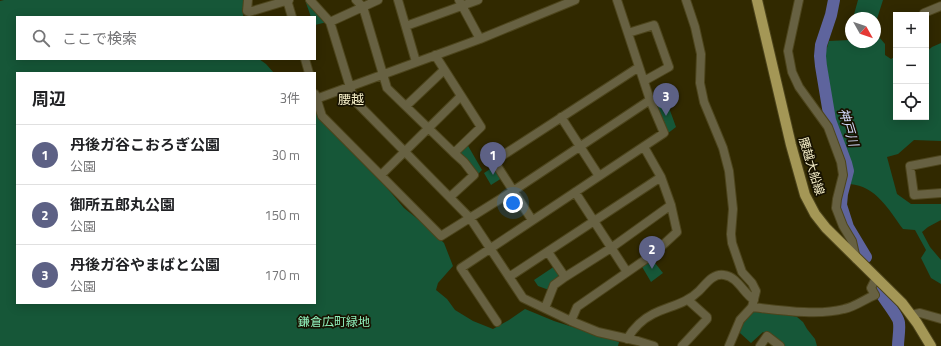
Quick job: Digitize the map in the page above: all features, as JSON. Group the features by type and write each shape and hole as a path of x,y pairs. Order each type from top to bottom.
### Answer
{"main road":[{"name":"腰越大船線","path":"757,0 791,145 805,195 815,214 826,228 902,303 931,346"}],"street":[{"path":"248,0 247,11 249,12 287,0 292,16"},
{"path":"310,0 330,22 354,100 470,218 523,298 598,332 629,342 654,346"},
{"path":"356,0 363,6 387,88 464,162 474,175 450,197"},
{"path":"330,22 378,0"},
{"path":"398,0 416,62"},
{"path":"406,26 461,3 478,0"},
{"path":"575,0 350,87 316,96 322,116 441,236 650,100"},
{"path":"497,322 461,269 664,132 650,100 617,0"},
{"path":"686,0 695,27 701,54 700,83 704,102 723,148 729,170 733,209 731,234 732,243 742,272 756,290 753,303 740,320 729,346"},
{"path":"799,0 788,51 792,72 799,87 828,127 841,162 842,175 836,208 843,226 852,241 856,259"},
{"path":"461,3 480,38"},
{"path":"926,12 941,6"},
{"path":"628,33 654,25 669,68 644,81"},
{"path":"435,55 480,127 454,153"},
{"path":"305,60 309,72"},
{"path":"532,220 494,161 639,67"},
{"path":"406,106 444,70"},
{"path":"381,175 461,96"},
{"path":"561,117 599,176"},
{"path":"571,321 577,307 652,255 677,232 671,205 661,178 644,146"},
{"path":"941,160 910,166 914,195 941,193"},
{"path":"510,277 661,178"},
{"path":"575,192 627,272"},
{"path":"545,308 554,285 611,248 671,205"},
{"path":"548,252 565,277"},
{"path":"629,342 638,326 652,314 688,300 709,280 722,275 732,278 740,285 753,303 791,311 824,312 845,309 875,295 871,288 876,278"},
{"path":"682,346 707,319 707,317 688,300"},
{"path":"911,315 920,313 941,319"},
{"path":"760,346 768,336 780,346"}],"green space":[{"name":"鎌倉広町緑地","path":"245,0 243,16 16,16 16,60 260,60 273,72 16,72 16,304 316,304 316,112 376,175 404,208 430,229 444,243 453,266 438,283 436,290 447,299 455,310 473,321 493,329 525,309 554,321 619,342 618,346 0,346 0,1"},
{"path":"305,0 327,22 316,25 316,16 311,16"},
{"path":"858,0 883,0 879,12 855,12"},
{"path":"881,39 885,44 885,55 891,59 893,58 893,120 929,120 929,50 941,43 941,141 914,140 898,154 887,157 897,194 911,204 941,204 941,220 922,232 930,247 941,260 941,284 931,278 921,258 926,250 915,230 903,229 887,207 875,194 867,189 850,184 851,177 848,160 831,111 825,54 829,41 845,40 845,48 881,48"},
{"path":"671,90 668,105 676,127 667,134 654,99"},
{"path":"467,144 482,170 477,175 459,152"},
{"path":"495,166 502,178 491,185 484,173"},
{"path":"651,258 663,273 651,282 641,265"},
{"path":"555,266 560,274 560,278 549,290 538,286 534,280"},
{"path":"754,306 797,317 803,322 815,339 817,346 782,346 763,332 751,343 740,333 742,315"}],"waterway":[{"name":"神戸川","path":"834,0 831,15 821,45 821,66 830,120 848,171 842,194 841,205 848,227 866,257"},
{"name":"神戸川","path":"879,290 898,320 898,346"}],"place":[{"name":"丹後ガ谷やまばと公園","path":"666,116"},
{"name":"丹後ガ谷こおろぎ公園","path":"493,175"},
{"name":"御所五郎丸公園","path":"652,269"}],"district":[{"name":"腰越","path":"351,99"}]}
